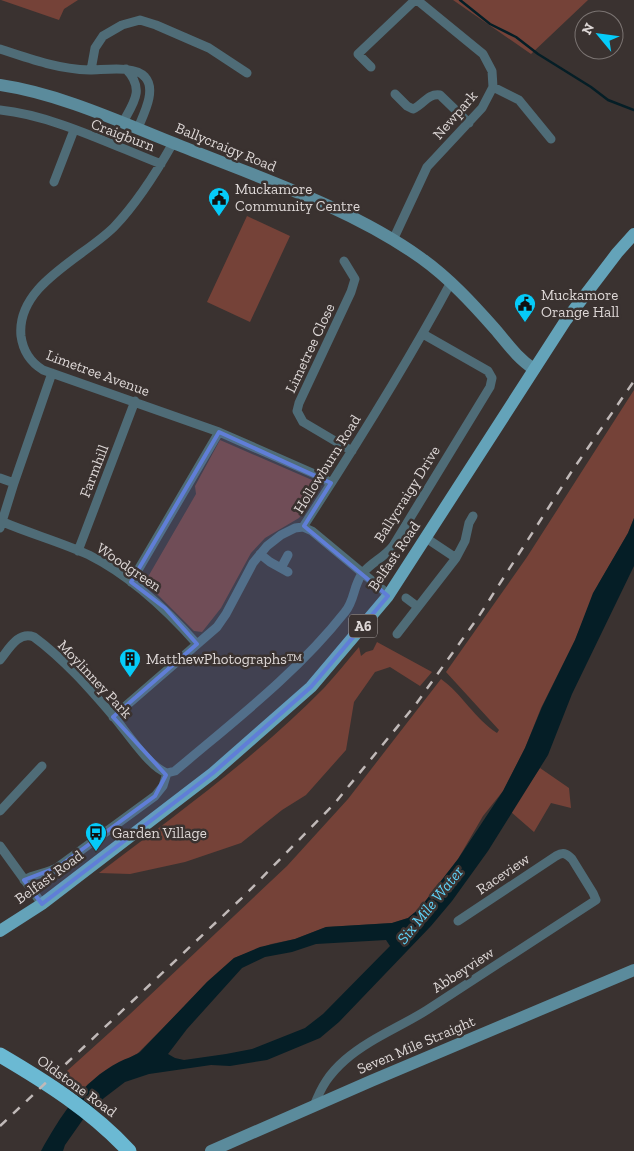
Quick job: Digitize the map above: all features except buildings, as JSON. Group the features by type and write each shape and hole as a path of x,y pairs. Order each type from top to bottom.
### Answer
{"highway":[{"name":"Oldstone Road","path":"0,1055 60,1092 100,1123 129,1151"}],"main road":[{"name":"Ballycraigy Road","path":"0,85 42,94 123,122 320,203 393,240 422,258 469,299 519,356 534,370"},
{"name":"Belfast Road","path":"0,932 42,904 213,773 311,687 388,596 566,320 617,253 634,234"},
{"name":"Seven Mile Straight","path":"211,1151 634,970"}],"street":[{"path":"371,67 358,54 416,0"},
{"name":"Newpark","path":"393,240 427,167 486,103 493,87 493,74 490,64 483,54 416,0"},
{"path":"91,70 95,48 103,36 122,25 140,20 209,48 247,73"},
{"path":"0,48 46,64 67,69 126,69 141,73 149,84 148,100 138,128"},
{"path":"123,122 133,103 137,89 135,80 126,69"},
{"path":"493,87 519,100 552,139"},
{"path":"395,94 407,106 413,109 430,96 440,95 469,123"},
{"name":"Craigburn","path":"0,110 38,118 74,130 161,164"},
{"name":"Craigburn","path":"54,182 74,130"},
{"name":"Limetree Avenue","path":"173,143 137,200 112,229 34,293 21,324 23,347 28,357 37,366 52,373 220,432 292,463 331,483"},
{"name":"Limetree Close","path":"344,261 355,279 351,292 298,403 297,411 303,422 352,451"},
{"name":"Hollowburn Road","path":"113,716 211,633 221,622 260,554 281,535 292,528 303,527 423,334 450,282"},
{"name":"Ballycraigy Drive","path":"362,574 371,564 382,558 393,546 492,383 492,376 488,371 423,334"},
{"path":"2,525 14,482 52,373"},
{"name":"Farmhill","path":"78,551 135,401"},
{"path":"131,582 220,432"},
{"path":"0,478 14,482"},
{"path":"397,634 456,558 465,541 463,527 473,516"},
{"name":"Woodgreen","path":"2,525 78,551 100,562 131,582 172,615 197,644"},
{"path":"303,527 316,534 388,596"},
{"path":"426,538 456,558"},
{"path":"260,554 285,570 288,555"},
{"path":"24,880 34,874 52,871 155,796 163,786 167,773 175,771 284,677 347,609 353,599 356,584 362,574"},
{"path":"406,598 418,607"},
{"name":"Moylinney Park","path":"0,660 20,636 34,637 62,661 113,716 154,765 167,773"},
{"path":"0,811 42,766"},
{"path":"0,846 42,904"},
{"name":"Raceview","path":"458,921 556,856 565,854"},
{"name":"Abbeyview","path":"314,1106 320,1088 345,1060 424,1012 596,900 572,859 565,854"}],"highlighted area":[{"path":"219,432 331,483 304,526 388,596 311,687 213,773 42,904 24,880 58,867 155,796 166,775 113,717 197,644 165,608 131,582"}],"shaded area":[{"path":"1,0 78,0 64,9 59,20"},
{"path":"453,0 588,0 577,10 574,10 574,13 531,54"},
{"path":"247,216 290,236 250,322 207,302"},
{"path":"634,390 634,518 628,533 599,583 575,640 503,791 483,816 458,859 420,908 408,918 392,923 326,927 234,958 207,982 138,1053 88,1084 79,1094 57,1080 287,866 348,799 441,679 456,692 482,721 497,733 499,730 446,672 527,557"},
{"path":"220,440 312,480 317,492 299,518 265,538 251,553 221,608 202,632 194,631 145,582 196,494 195,486"},
{"path":"377,642 432,672 420,686 390,667 375,672 354,702 346,750 306,795 282,810 241,843 185,862 130,874 99,873 158,829 271,738 324,688 359,647 361,656 373,650"},
{"path":"540,768 569,788 571,808 551,803 534,832 511,812"}],"water":[{"name":"Six Mile Water","path":"634,518 634,566 572,694 548,755 488,851 452,901 431,926 339,1022 320,1038 267,1060 230,1066 211,1065 149,1074 125,1082 104,1098 84,1118 65,1145 63,1151 41,1151 64,1113 94,1079 106,1070 140,1052 207,982 234,958 260,947 295,939 326,927 392,923 408,918 420,908 458,859 503,791 575,640 593,593 628,533","holes":["386,940 390,946 323,1014 305,1028 252,1049 226,1054 184,1060 168,1054 187,1029 242,968 265,957 292,952 316,944"]}],"waterway":[{"path":"460,0 490,24 516,37 538,54 591,87 608,100 634,110"}],"railway":[{"path":"0,1126 245,895 335,803 416,704 479,616 572,471 634,381"}],"place":[{"name":"Muckamore Community Centre","path":"219,217"},
{"name":"Muckamore Orange Hall","path":"525,323"},
{"name":"MatthewPhotographs™","path":"130,678"},
{"name":"Garden Village","path":"96,852"}]}
